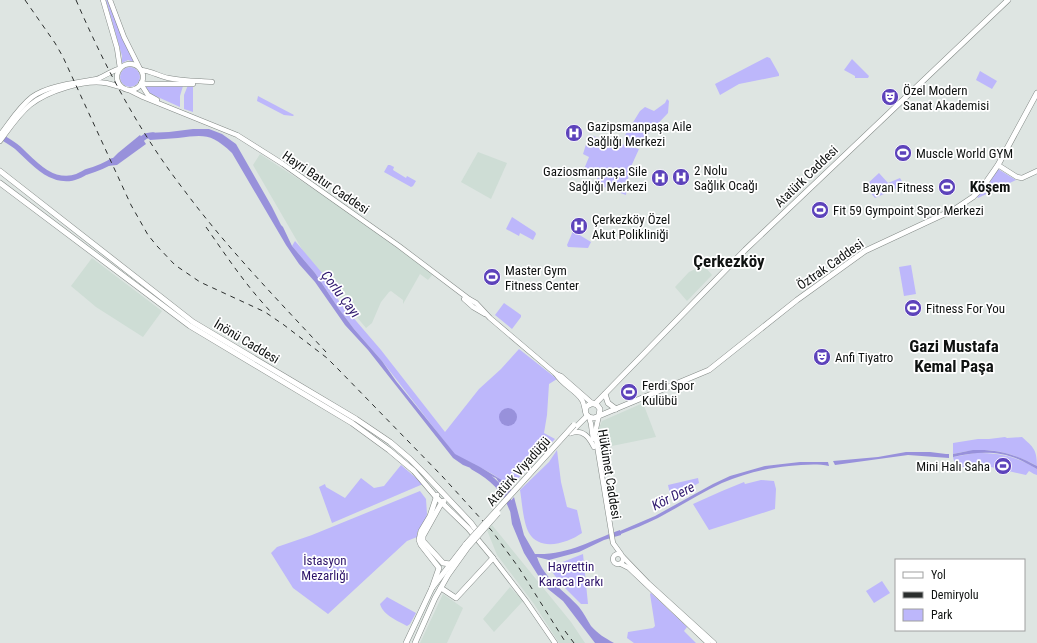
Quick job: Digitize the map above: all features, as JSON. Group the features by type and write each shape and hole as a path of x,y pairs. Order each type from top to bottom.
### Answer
{"main road":[{"path":"103,0 117,48 119,68 116,76 121,87"},
{"path":"0,134 28,106 37,100 68,87 105,83 129,90 137,88 143,78 124,37 110,0"},
{"name":"Atatürk Caddesi","path":"606,394 680,318 718,276 884,116 1008,0"},
{"path":"0,141 21,107 33,97 67,84 99,78 127,64 132,64 140,69 166,78 212,82 195,84 141,83"},
{"name":"Hayri Batur Caddesi","path":"141,83 148,95 172,109"},
{"name":"Hayri Batur Caddesi","path":"129,90 172,109 237,134 283,164 399,246 458,291 556,374 561,376 594,404"},
{"name":"Öztrak Caddesi","path":"598,415 616,409 709,370 865,250 955,209 973,198 998,165 1037,93"},
{"path":"998,165 1017,177 1022,178 1037,171"},
{"path":"0,167 13,182"},
{"name":"İnönü Caddesi","path":"0,172 193,322 352,423 389,450 414,471 436,497"},
{"name":"İnönü Caddesi","path":"0,183 190,326 356,419 390,442 410,459 445,494 476,534"},
{"name":"Hayri Batur Caddesi","path":"556,374 558,378 583,401 587,414"},
{"path":"594,404 600,409 598,415 594,418 587,414 589,404 594,404 606,394 608,403 616,409"},
{"name":"Hükümet Caddesi","path":"587,414 591,424 594,447 601,478"},
{"name":"Atatürk Viyadüğü","path":"467,545 574,425 587,414"},
{"name":"Atatürk Viyadüğü","path":"467,545 587,414"},
{"name":"Hükümet Caddesi","path":"598,415 595,433 609,527 612,543 622,556"},
{"path":"569,434 575,432 583,433 590,439 594,447"},
{"path":"406,643 432,588 439,568 421,545 419,540 421,531 430,516 436,497 440,492 445,494 446,498 442,502 423,536 423,541 443,563 450,564"},
{"path":"436,497 476,534 555,643"},
{"path":"432,588 467,545"},
{"path":"415,643 448,574 467,545"},
{"path":"708,643 628,568 621,564 614,564 613,556 617,554 622,556 648,583 714,643"},
{"path":"621,564 623,561 622,556"},
{"path":"441,588 456,598 493,558"}],"shaded area":[{"path":"209,129 222,134 236,144 283,227 292,246 315,273 354,329 382,361 396,381 455,454 505,482 512,491 507,494 496,478 463,465 453,458 368,350 345,325 315,282 299,264 286,245 232,153 225,146 213,139 201,136 150,140 147,137 147,133"},
{"path":"140,135 146,144 117,165 107,166 107,164 118,153"},
{"path":"478,152 507,163 491,199 461,182"},
{"path":"260,154 335,203 433,274 428,280 420,274 403,304 403,300 391,291 389,292 381,302 372,323 366,328 307,258 253,165"},
{"path":"92,258 162,311 143,337 96,307 71,286"},
{"path":"702,266 712,275 687,301 675,287 689,272"},
{"path":"643,403 656,437 602,448 598,430 602,421"},
{"path":"504,408 512,408 517,413 515,424 512,426 504,426 499,421 499,413"},
{"path":"973,450 990,450 1014,455 1037,466 1037,469 1018,459 1002,454 977,453 953,457 953,454"},
{"path":"906,452 949,454 949,458 908,455 835,465 833,461 878,457"},
{"path":"800,462 828,462 829,466 814,464 789,466 746,474 714,487 666,514 621,535 604,540 579,552 549,560 537,557 545,572 579,607 591,626 602,636 614,643 595,643 563,601 548,589 524,553 512,524 509,503 514,497 524,535 535,554 547,554 569,550 655,516 730,476 765,466"},
{"path":"492,525 571,622 585,643 559,643 534,604 497,555 487,530"},
{"path":"510,587 523,601 494,632 483,619"},
{"path":"443,594 463,608 447,643 420,643"}],"green space":[{"path":"106,0 109,0 127,48 136,63 128,60 122,63 122,56"},
{"path":"767,57 770,58 779,76 739,84 720,95 715,84"},
{"path":"852,59 869,76 868,78 855,78 855,76 844,70"},
{"path":"126,67 134,67 140,73 140,81 134,87 126,87 120,81 120,73"},
{"path":"980,71 997,81 992,89 976,80"},
{"path":"188,85 193,86 193,112 184,109 184,95"},
{"path":"147,86 183,86 180,96 180,107 151,94 146,88"},
{"path":"258,96 294,115 284,115 257,101"},
{"path":"667,99 669,101 668,113 648,134 644,141 641,142 624,137 640,111 645,107 654,111 665,103"},
{"path":"589,135 639,149 629,171 626,195 596,184 598,176 584,169 589,157 583,154"},
{"path":"388,165 394,167 393,170 406,178 407,176 416,181 413,186 411,187 384,172"},
{"path":"998,169 1016,180 978,198 977,197"},
{"path":"879,173 888,183 900,178 904,185 875,198 865,186"},
{"path":"512,217 535,232 536,234 533,240 520,233 519,236 506,229"},
{"path":"573,231 591,242 588,248 568,247 567,245"},
{"path":"295,241 323,274 339,301 381,350 445,432 479,389 501,369 519,349 557,379 549,384 544,433 555,439 510,487 491,473 455,455 382,361 339,309 315,273 292,246"},
{"path":"911,265 916,294 904,296 899,267"},
{"path":"504,303 521,315 512,329 495,315"},
{"path":"1005,437 1022,437 1026,440 1034,449 1037,466 1016,456 996,451 976,450 953,454 953,443"},
{"path":"557,450 561,482 567,507 577,510 582,533 569,540 554,544 547,544 534,539 529,533 524,518 520,490 549,462"},
{"path":"975,453 993,454 1015,458 1037,469 1037,475 1029,471 1026,475 991,467 959,467 954,461 953,457"},
{"path":"401,465 423,484 332,523 319,487 325,484 326,487 345,498 361,478 374,488 384,486"},
{"path":"698,478 699,483 671,498 668,485"},
{"path":"761,480 774,481 776,489 775,509 709,530 693,504 744,482 745,484"},
{"name":"İstasyon Mezarlığı","path":"420,491 426,499 427,514 426,519 417,533 417,537 407,541 328,614 293,588 271,553 277,547 312,535"},
{"name":"Hayrettin Karaca Parkı","path":"583,554 588,604 581,604 561,584 550,569 550,567"},
{"path":"882,581 890,593 874,603 866,591"},
{"path":"651,593 687,627 684,631 696,643 634,643 627,638 628,632 653,628 655,626"},
{"path":"387,597 416,613 410,624 407,626 391,617 384,611 380,604"}],"waterway":[{"name":"Çorlu Çayı","path":"136,143 146,136 153,135"},
{"name":"Çorlu Çayı","path":"0,136 18,148 42,170 56,177 74,178 112,161"},
{"name":"Çorlu Çayı","path":"473,467 497,484 505,495 512,509"}],"railway":[{"path":"25,0 63,57 131,205 148,235 157,246 175,265 200,282 265,312 327,358 442,476 492,531 519,568 566,643"},
{"path":"76,0 99,50 124,98 152,145 168,168 200,211 235,253 326,352"},
{"path":"206,227 246,282 272,313"},
{"path":"565,631 574,643"}],"place":[{"name":"Özel Modern Sanat Akademisi","path":"890,97"},
{"name":"Gazipsmanpaşa Aile Sağlığı Merkezi","path":"574,133"},
{"name":"Muscle World GYM","path":"903,153"},
{"name":"2 Nolu Sağlık Ocağı","path":"681,177"},
{"name":"Gaziosmanpaşa Sile Sağlığı Merkezi","path":"660,178"},
{"name":"Bayan Fitness","path":"947,187"},
{"name":"Fit 59 Gympoint Spor Merkezi","path":"820,210"},
{"name":"Çerkezköy Özel Akut Polikliniği","path":"579,226"},
{"name":"Master Gym Fitness Center","path":"492,277"},
{"name":"Fitness For You","path":"913,308"},
{"name":"Anfi Tiyatro","path":"822,357"},
{"name":"Ferdi Spor Kulübü","path":"629,392"},
{"name":"Mini Halı Saha","path":"1003,466"}],"district":[{"name":"Köşem","path":"990,187"},
{"name":"Çerkezköy","path":"729,261"},
{"name":"Gazi Mustafa Kemal Paşa","path":"954,356"}],"water label":[{"name":"Kör Dere","path":"673,496"}]}
